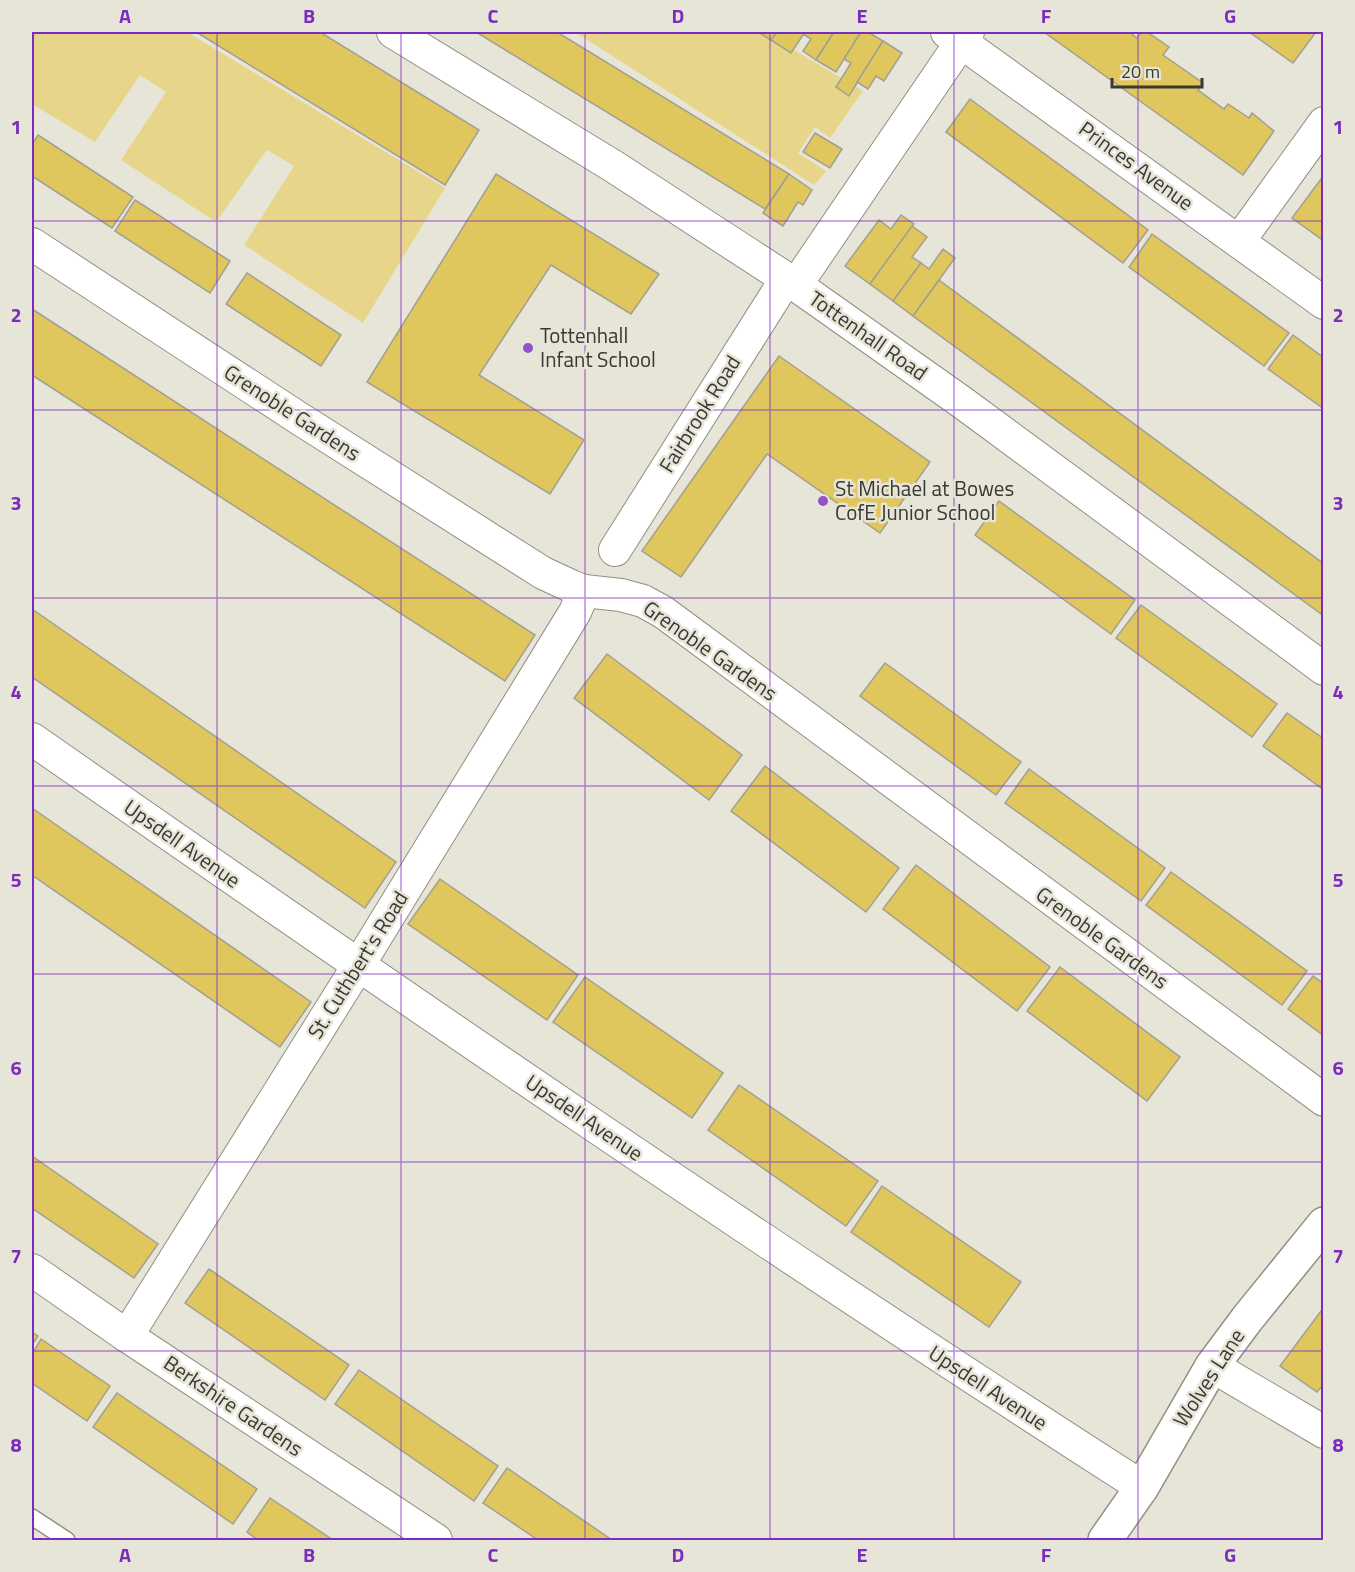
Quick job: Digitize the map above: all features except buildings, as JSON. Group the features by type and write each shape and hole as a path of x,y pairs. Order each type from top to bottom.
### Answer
{"street":[{"name":"Tottenhall Road","path":"393,32 613,166 791,282 963,403 1323,669"},
{"name":"Fairbrook Road","path":"615,550 791,282 959,34"},
{"name":"Princes Avenue","path":"959,34 1323,303"},
{"path":"1239,241 1323,123"},
{"name":"Grenoble Gardens","path":"32,244 300,419 557,580 584,591 621,595 643,601 663,612 1323,1100"},
{"name":"St. Cuthbert's Road","path":"127,1336 358,966 575,612 584,591"},
{"name":"Upsdell Avenue","path":"32,739 358,966 956,1368 1142,1487"},
{"name":"Wolves Lane","path":"1105,1540 1142,1487 1212,1366 1323,1224"},
{"name":"Berkshire Gardens","path":"32,1270 127,1336 436,1540"},
{"path":"1212,1366 1323,1432"}],"lane":[{"path":"32,1517 67,1540"}],"shaded area":[{"path":"32,32 187,32 445,188 363,323 244,245 294,166 267,150 216,222 121,160 166,92 140,75 95,142 32,104"},
{"path":"575,32 764,32 863,91 830,138 815,127 798,153 826,171 814,185"}],"place":[{"name":"Tottenhall Infant School","path":"528,348"},
{"name":"St Michael at Bowes CofE Junior School","path":"823,501"}]}
